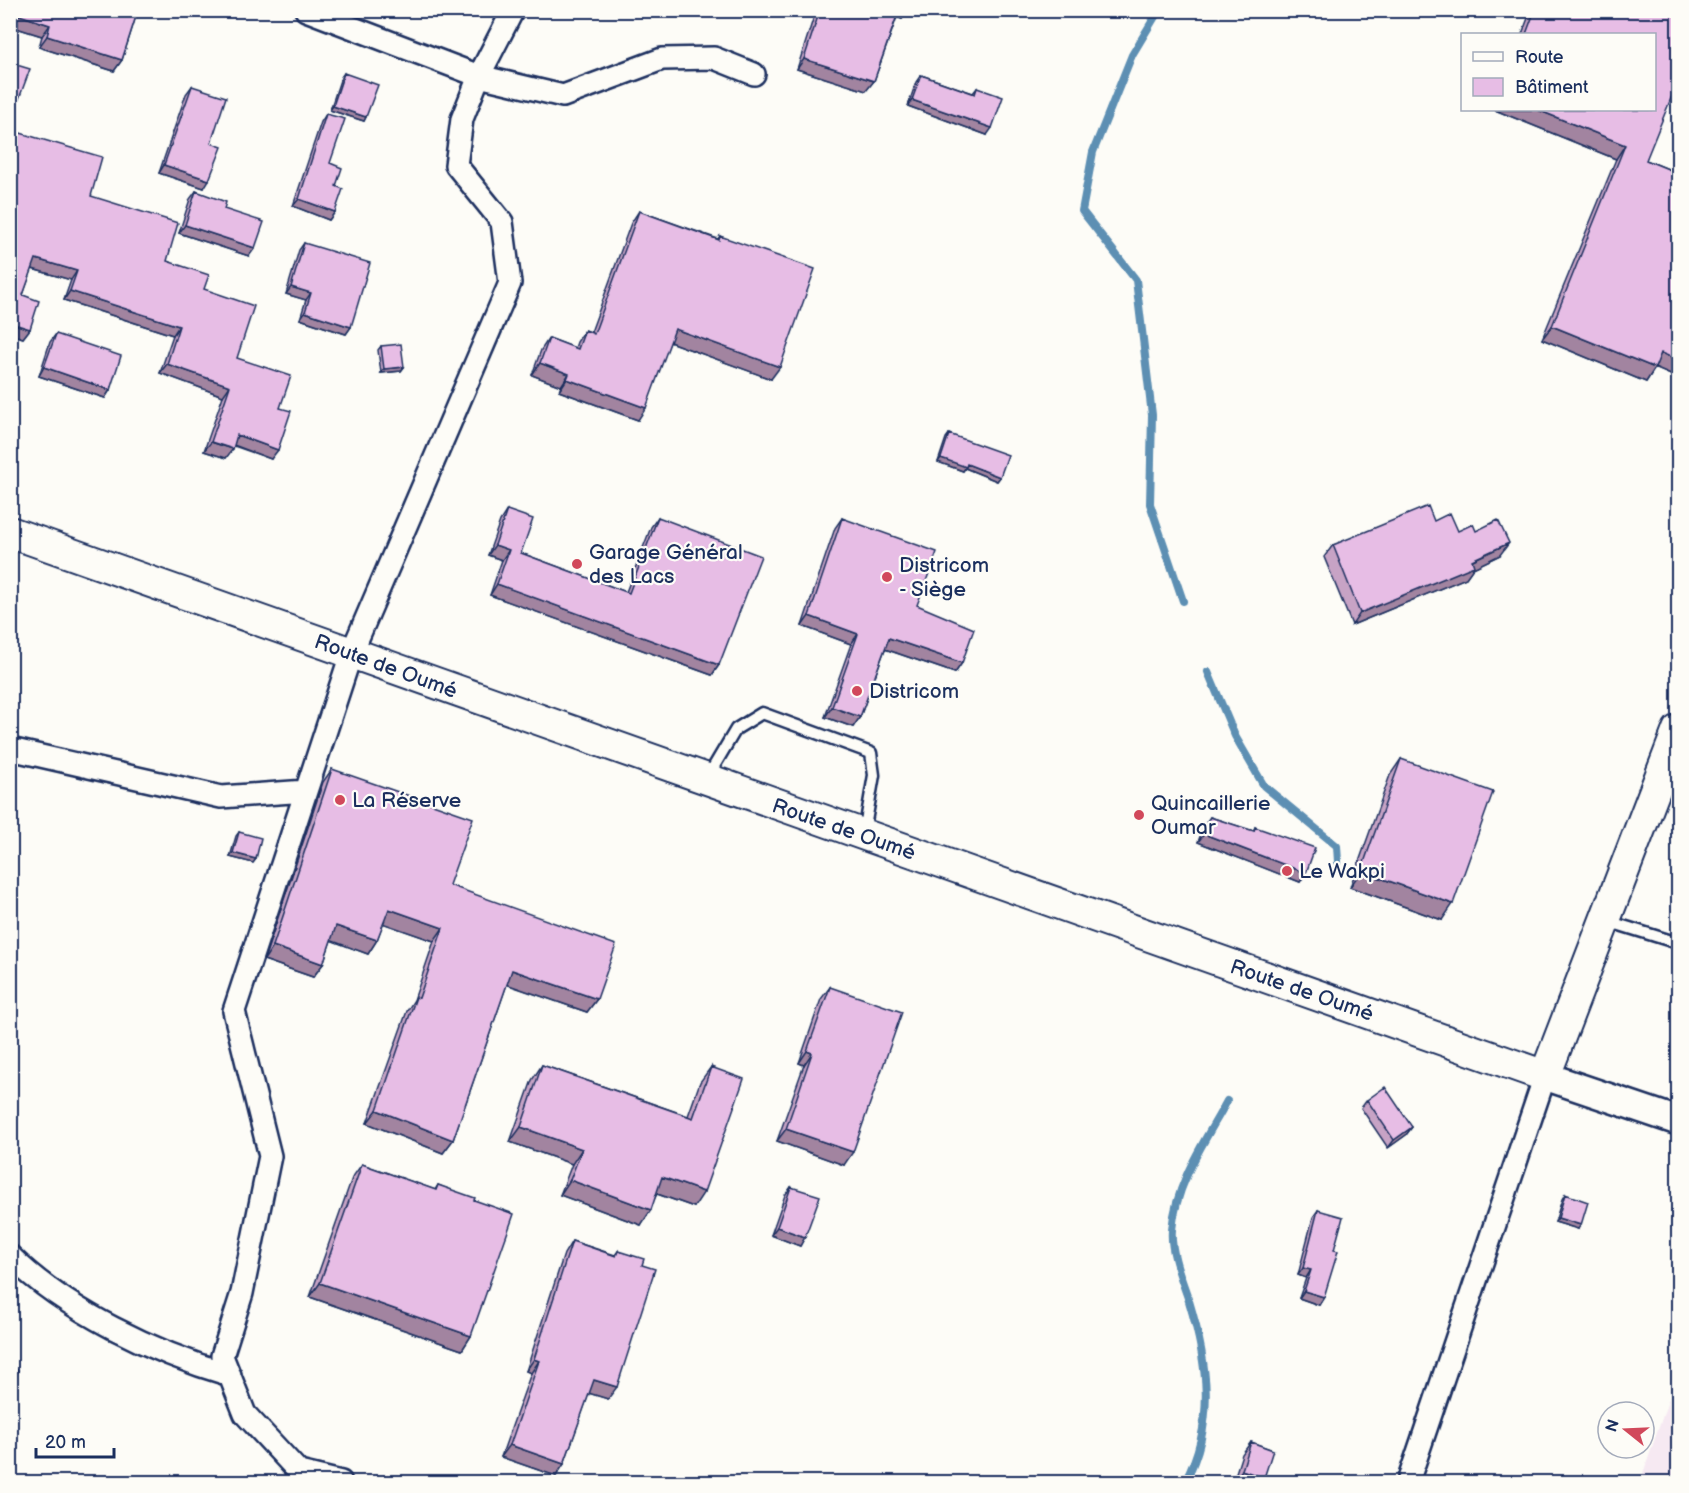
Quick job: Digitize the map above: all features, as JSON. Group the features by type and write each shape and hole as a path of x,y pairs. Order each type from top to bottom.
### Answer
{"main road":[{"name":"Route de Oumé","path":"10,532 1545,1076"},
{"path":"1545,1076 1676,742"}],"street":[{"path":"306,10 479,76 563,96 662,59 714,58 754,74"},
{"path":"341,1482 300,1472 245,1414 222,1356 242,1293 270,1156 234,1011 351,654 510,283 502,222 456,165 462,119 479,76 513,10"},
{"path":"10,749 220,797 306,791"},
{"path":"1408,1482 1545,1076"},
{"name":"Route de Oumé","path":"1545,1076 1678,1121"},
{"path":"10,1256 31,1276 118,1331 178,1360 230,1376"}],"lane":[{"path":"706,780 736,729 762,713 871,753 874,776 864,836"},
{"path":"1605,920 1678,943"}],"shaded area":[{"path":"1678,1372 1678,1482 1640,1482 1648,1460 1656,1460 1656,1436"}],"building":[{"path":"10,10 138,10 122,60 47,36 50,25 10,12"},
{"path":"820,10 899,10 874,81 804,59"},
{"path":"1535,10 1678,10 1678,81 1646,160 1678,173 1678,360 1661,353 1655,368 1552,326 1625,145 1540,111 1656,111 1656,33 1526,33"},
{"path":"10,63 30,69 10,123"},
{"path":"344,73 378,85 366,117 333,106"},
{"path":"921,75 975,94 977,88 1003,97 992,128 912,100"},
{"path":"192,86 226,97 211,143 222,147 209,180 164,165"},
{"path":"326,114 345,119 330,163 342,168 336,186 343,189 335,212 299,199"},
{"path":"10,130 102,157 91,196 178,223 167,261 209,275 204,289 254,306 237,358 291,376 280,408 291,411 278,450 237,435 233,449 211,442 230,386 167,364 179,326 70,291 77,271 36,259 23,295 39,301 30,329 14,324 10,335"},
{"path":"196,191 226,202 224,209 264,222 255,248 185,225"},
{"path":"639,211 719,240 720,236 815,269 780,367 675,329 646,408 567,379 569,374 540,363 549,338 578,349 585,330 594,334"},
{"path":"304,243 370,263 351,327 305,312 311,293 291,287"},
{"path":"56,334 121,356 110,390 44,367"},
{"path":"401,344 404,367 384,369 381,346"},
{"path":"949,434 1008,455 1000,477 967,464 966,467 941,458"},
{"path":"1428,506 1434,521 1450,513 1458,531 1473,524 1476,531 1498,520 1509,543 1472,560 1474,566 1360,613 1333,545"},
{"path":"507,510 533,519 521,553 629,593 658,517 761,556 719,665 497,584 509,550 495,545"},
{"path":"842,518 937,552 917,605 974,629 962,663 889,638 860,717 832,707 858,634 809,616"},
{"path":"1401,759 1493,792 1453,904 1361,871"},
{"path":"332,769 473,818 449,885 616,945 597,999 512,970 453,1140 377,1110 416,997 419,998 443,928 389,909 377,940 336,926 323,964 273,946"},
{"path":"1210,817 1254,831 1255,827 1315,848 1306,873 1204,834"},
{"path":"239,832 261,838 256,859 233,853"},
{"path":"830,987 902,1012 853,1152 786,1129 812,1053 807,1051"},
{"path":"542,1065 693,1118 711,1067 744,1079 704,1192 662,1177 651,1210 570,1180 582,1149 521,1127"},
{"path":"1385,1087 1412,1127 1394,1140 1367,1100"},
{"path":"362,1164 436,1190 438,1185 514,1214 471,1336 320,1283"},
{"path":"791,1187 820,1196 805,1237 777,1227"},
{"path":"1565,1194 1588,1202 1581,1225 1558,1218"},
{"path":"1318,1210 1343,1217 1334,1250 1338,1251 1324,1297 1304,1291 1311,1270 1303,1268"},
{"path":"572,1241 616,1256 618,1251 644,1259 642,1265 655,1269 617,1387 594,1380 564,1464 510,1445 539,1361 534,1359"},
{"path":"10,1368 18,1370 10,1394"},
{"path":"1251,1442 1273,1450 1264,1478 1242,1470"}],"waterway":[{"path":"1159,10 1132,55 1093,152 1082,211 1136,280 1152,415 1150,504 1183,601"},
{"path":"1208,672 1235,736 1264,786 1337,846 1338,862"},
{"path":"1185,1482 1195,1460 1201,1437 1206,1393 1201,1347 1175,1257 1172,1230 1185,1179 1227,1101"}],"place":[{"name":"Garage Général des Lacs","path":"577,564"},
{"name":"Districom - Siège","path":"887,577"},
{"name":"Districom","path":"857,691"},
{"name":"La Réserve","path":"340,800"},
{"name":"Quincaillerie Oumar","path":"1139,815"},
{"name":"Le Wakpi","path":"1287,871"}]}
